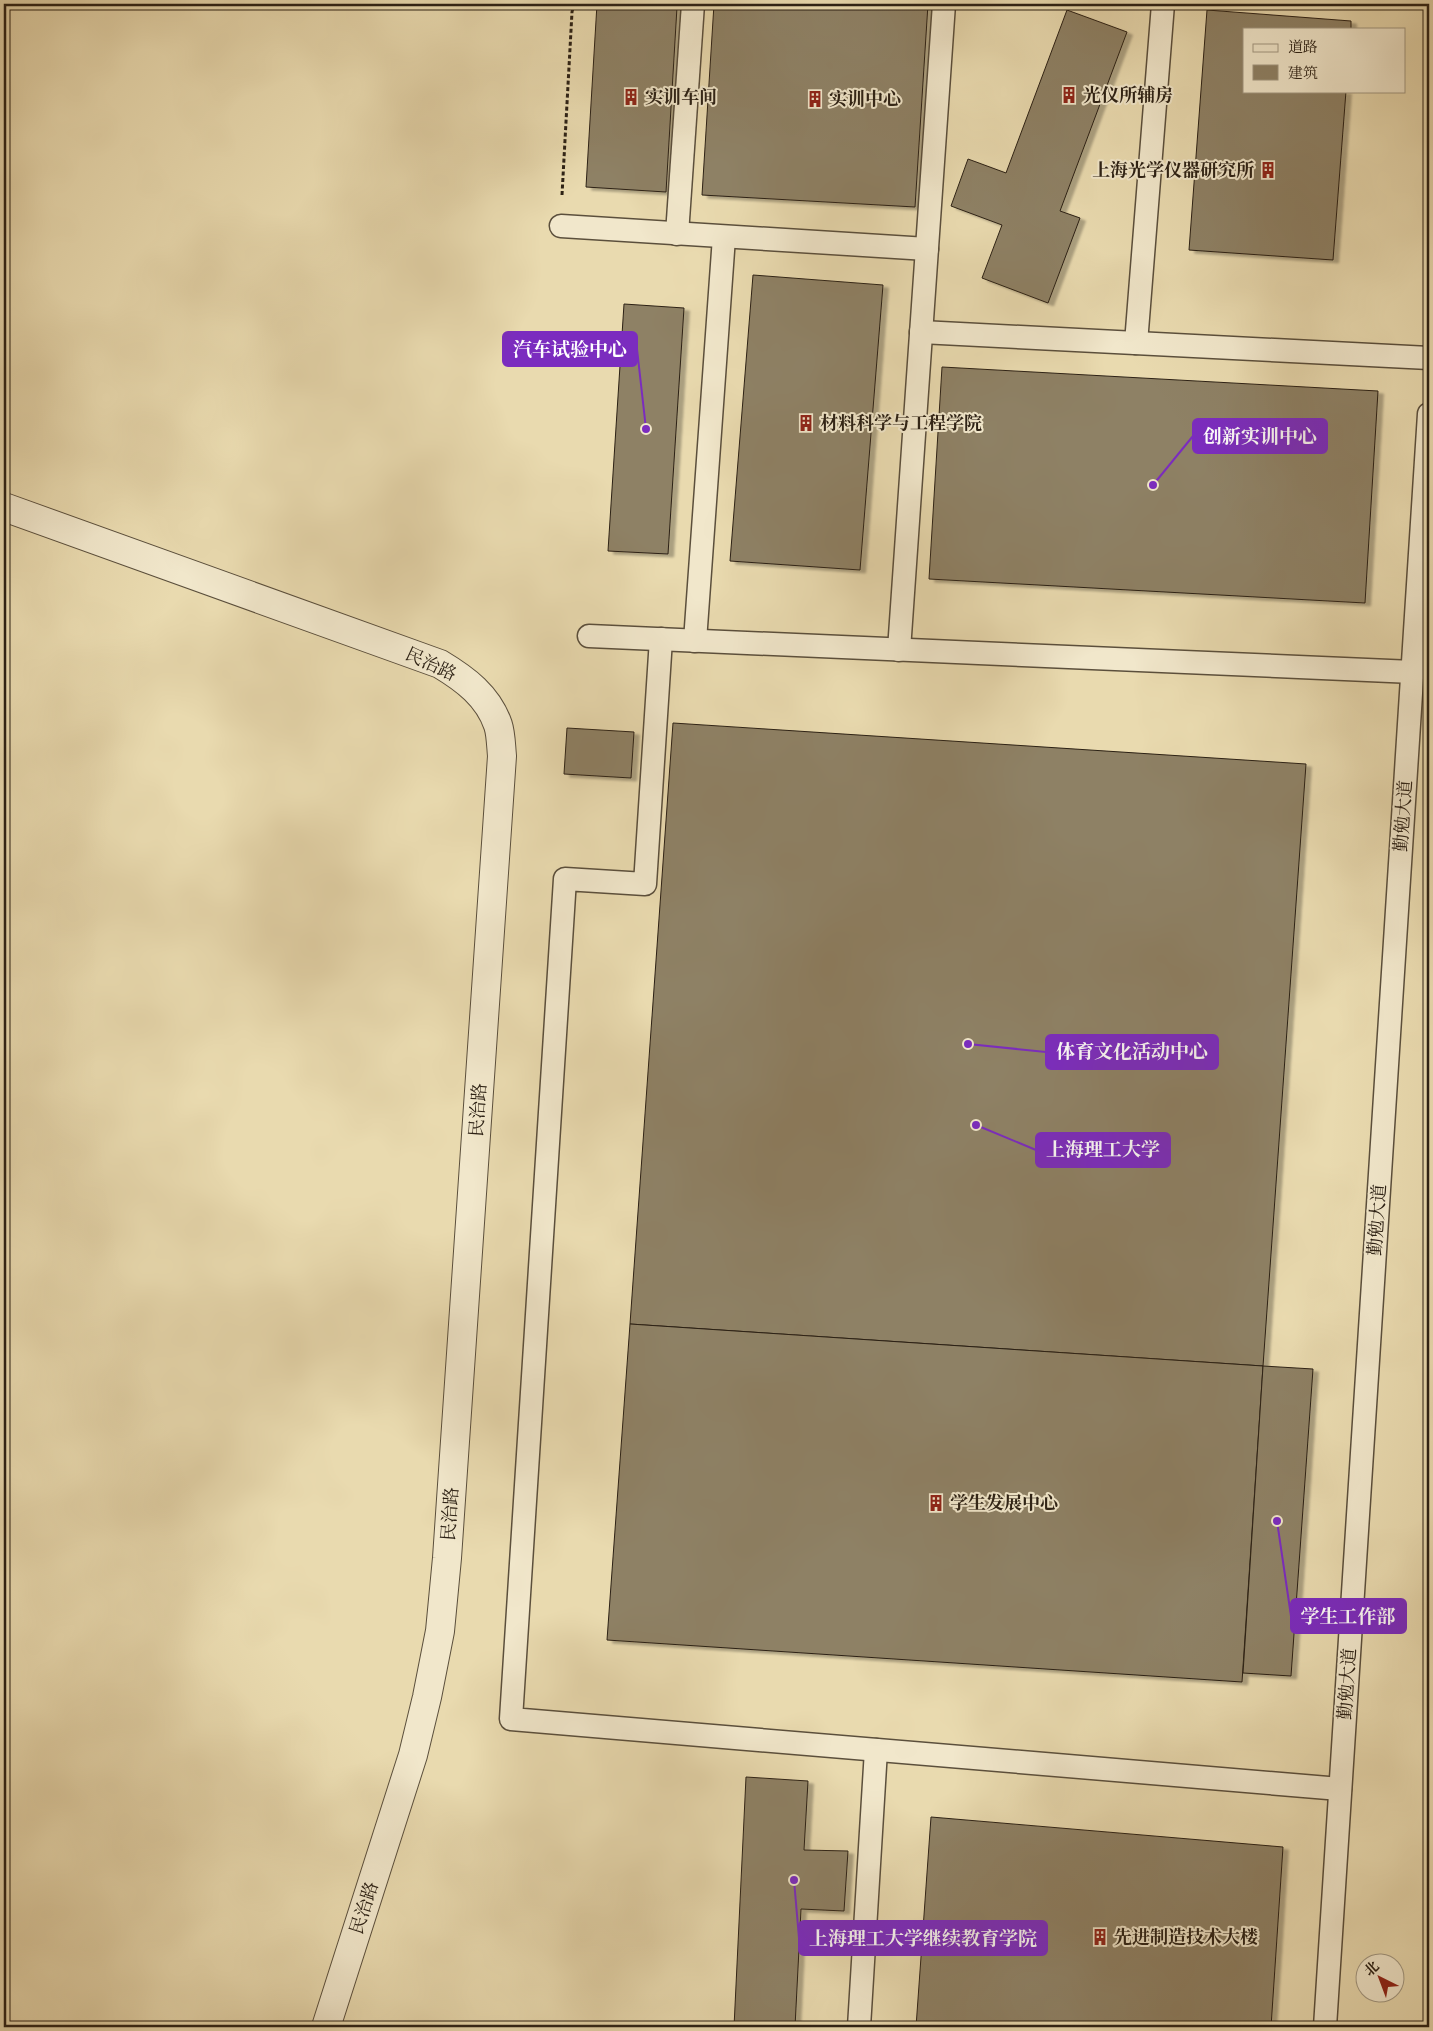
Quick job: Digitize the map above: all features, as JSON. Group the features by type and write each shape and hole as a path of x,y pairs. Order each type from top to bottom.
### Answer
{"street":[{"name":"民治路","path":"4,507 440,664 465,680 484,699 498,725 502,766 440,1631 413,1754 326,2027"}],"lane":[{"path":"677,234 693,4"},
{"path":"899,650 944,4"},
{"path":"1136,343 1163,4"},
{"path":"561,226 927,249"},
{"path":"695,641 724,237"},
{"path":"921,332 1429,358"},
{"name":"勤勉大道","path":"1325,2027 1429,414"},
{"path":"589,636 1413,672"},
{"path":"660,639 645,884 565,879 511,1719 1340,1789"},
{"path":"860,2027 876,1750"}],"path":[{"path":"561,226 572,12 574,4"}],"building":[{"name":"实训车间","path":"597,4 677,7 666,192 586,187"},
{"name":"实训中心","path":"714,4 928,4 915,207 702,195"},
{"name":"光仪所辅房","path":"1067,10 1127,32 1060,211 1080,218 1048,303 982,278 1002,225 951,206 968,159 1006,173"},
{"name":"上海光学仪器研究所","path":"1207,10 1351,21 1351,28 1243,28 1243,92 1346,92 1333,260 1189,250"},
{"name":"材料科学与工程学院","path":"753,275 883,285 860,570 730,561"},
{"path":"624,304 684,308 668,554 608,551"},
{"path":"942,367 1378,391 1365,603 929,579"},
{"path":"673,723 1306,764 1263,1366 630,1324"},
{"path":"567,728 634,732 631,778 564,774"},
{"name":"学生发展中心","path":"630,1324 1263,1366 1242,1682 607,1640"},
{"path":"1263,1366 1313,1369 1291,1676 1243,1673"},
{"path":"746,1777 808,1781 804,1850 848,1851 844,1911 801,1909 795,2027 734,2027"},
{"name":"先进制造技术大楼","path":"931,1817 1283,1847 1271,2027 916,2027"}],"place":[{"name":"光仪所辅房","path":"1069,95"},
{"name":"实训车间","path":"631,97"},
{"name":"实训中心","path":"815,99"},
{"name":"上海光学仪器研究所","path":"1268,170"},
{"name":"材料科学与工程学院","path":"806,423"},
{"name":"汽车试验中心","path":"646,429"},
{"name":"创新实训中心","path":"1153,485"},
{"name":"体育文化活动中心","path":"968,1044"},
{"name":"上海理工大学","path":"976,1125"},
{"name":"学生发展中心","path":"936,1503"},
{"name":"学生工作部","path":"1277,1521"},
{"name":"上海理工大学继续教育学院","path":"794,1880"},
{"name":"先进制造技术大楼","path":"1100,1937"}]}
